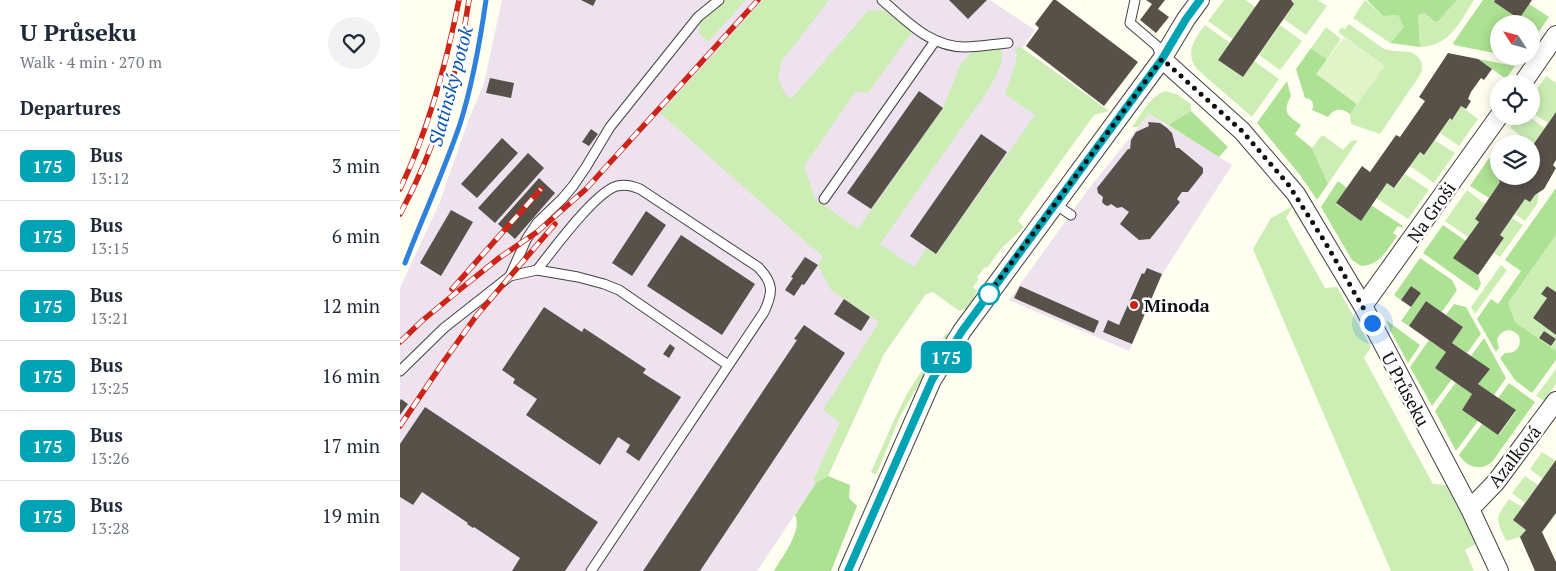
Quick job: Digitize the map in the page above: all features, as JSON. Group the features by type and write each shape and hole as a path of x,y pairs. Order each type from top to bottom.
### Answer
{"street":[{"path":"848,571 932,380 962,331 1162,59 1200,0"},
{"path":"1528,75 1556,35"},
{"name":"U Průseku","path":"1162,59 1242,131 1288,184 1363,306 1470,509 1499,571"},
{"name":"Na Groši","path":"1363,306 1493,125"},
{"name":"Azalková","path":"1470,509 1496,482 1556,402"}],"lane":[{"path":"510,276 526,240 537,223 573,186 610,127 698,17 718,0"},
{"path":"882,0 916,29 934,41 952,46 967,47 1008,43"},
{"path":"1135,0 1130,23 1157,46 1162,59"},
{"path":"824,199 934,41"},
{"path":"537,270 595,200 619,185 630,185 640,189 758,267 765,274 771,292 764,312 591,571"},
{"path":"1055,204 1071,215"},
{"path":"400,371 444,328 510,276 537,270 578,277 619,290 728,366"}],"shaded area":[{"path":"502,0 990,0 1035,30 1022,48 1074,85 871,356 813,480 816,483 757,571 400,571 400,288 439,204 469,119 484,83"},
{"path":"1149,114 1232,165 1163,273 1129,351 1009,300 1087,191"}],"green space":[{"path":"724,0 746,0 708,42 699,34 701,22 706,14"},
{"path":"763,0 829,0 781,62 778,78 785,94 791,99 868,11 884,10 912,32 868,93 856,91 804,166 815,199 858,229 943,108 960,65 972,52 1000,47 1002,52 1001,63 989,89 880,244 914,267 927,248 936,254 1035,115 1005,94 1017,58 1015,47 1022,48 1109,111 1094,115 1018,221 1024,227 1001,249 987,268 985,267 977,277 979,279 973,287 977,291 969,308 959,311 933,292 926,294 884,354 828,476 816,483 813,480 840,422 823,410 879,322 831,290 818,265 823,257 660,113"},
{"path":"1224,0 1246,0 1255,7 1233,39 1208,21"},
{"path":"1291,0 1318,0 1327,6 1306,35 1284,19 1294,4"},
{"path":"1365,0 1383,16 1398,15 1404,27 1390,43 1353,18"},
{"path":"1367,0 1457,0 1438,21 1434,22 1425,13 1418,15 1420,47 1390,43 1404,27 1398,15 1383,16"},
{"path":"1457,0 1474,0 1453,32 1439,42 1430,46 1420,47 1418,15 1425,13 1433,22 1437,21"},
{"path":"1483,0 1495,0 1494,2 1513,15 1490,15 1490,52 1454,45 1453,43"},
{"path":"1529,4 1549,17 1540,30 1540,15 1522,15"},
{"path":"1349,24 1384,49 1411,52 1420,59 1422,65 1420,75 1380,134 1351,124 1350,114 1384,66 1338,32 1341,28 1345,29"},
{"path":"1205,25 1230,43 1218,60 1243,77 1254,61 1279,79 1252,117 1198,70 1194,64 1191,52 1192,47"},
{"path":"1280,25 1302,41 1280,70 1259,55"},
{"path":"1326,27 1341,39 1327,59 1311,48"},
{"path":"1344,37 1384,66 1357,104 1316,74"},
{"path":"1311,48 1327,59 1317,74 1357,104 1350,114 1338,110 1328,117 1312,110 1312,102 1305,98 1296,69"},
{"path":"1478,59 1490,61 1490,65 1515,66 1509,75 1500,75"},
{"path":"1546,76 1556,83 1556,112 1548,123 1540,118 1540,84"},
{"path":"1287,81 1291,96 1288,101 1287,113 1301,125 1295,134 1312,148 1328,184 1317,200 1300,175 1257,123"},
{"path":"1166,91 1178,95 1191,104 1191,111 1168,125 1149,114 1138,127 1132,127 1151,101 1160,93"},
{"path":"1461,106 1478,119 1459,146 1440,133 1450,118 1453,119"},
{"path":"1191,111 1228,147 1219,157 1168,125"},
{"path":"1540,124 1545,128 1540,135 1519,135 1510,128 1512,125"},
{"path":"1321,136 1324,136 1343,150 1351,141 1358,140 1328,184 1312,148"},
{"path":"1434,140 1455,153 1434,183 1410,166 1420,152 1425,154"},
{"path":"1490,159 1490,185 1498,185 1489,198 1470,186"},
{"path":"1405,174 1429,190 1408,219 1376,198 1387,183 1395,188"},
{"path":"1338,181 1347,188 1336,204 1361,220 1371,205 1403,226 1402,228 1398,226 1393,233 1397,236 1386,252 1373,263 1361,266 1352,260 1321,207"},
{"path":"1556,188 1556,235 1508,303 1515,322 1556,351 1556,360 1532,393 1515,380 1500,358 1505,353 1517,349 1520,343 1519,336 1510,330 1501,333 1497,340 1499,348 1496,352 1477,319 1491,299 1498,304 1521,271 1505,260"},
{"path":"1467,190 1485,204 1475,219 1479,222 1468,237 1445,221"},
{"path":"1538,194 1537,204 1525,221 1515,214 1525,199 1530,202"},
{"path":"1293,206 1286,218 1325,288 1337,287 1371,347 1364,358 1433,484 1447,485 1476,544 1465,550 1474,571 1391,571 1253,249 1271,218"},
{"path":"1512,218 1523,225 1500,257 1494,253 1504,239 1500,235"},
{"path":"1443,225 1466,241 1454,258 1478,275 1481,284 1477,291 1423,253"},
{"path":"1556,235 1556,292 1547,286 1541,294 1547,298 1533,318 1556,335 1556,339 1556,351 1515,322 1508,303","holes":["1544,331 1556,339 1551,346 1539,337"]},
{"path":"1420,258 1452,280 1457,290 1442,312 1426,301 1409,326 1401,321 1421,293 1411,286 1401,300 1394,295"},
{"path":"1501,265 1507,270 1475,314 1471,307"},
{"path":"1454,304 1466,307 1481,334 1467,353 1452,343 1463,327 1446,315"},
{"path":"1386,320 1420,345 1408,363 1390,330"},
{"path":"946,333 950,336 899,419 876,475 871,472 894,420 908,392"},
{"path":"1484,338 1506,378 1494,395 1478,384 1489,369 1471,356"},
{"path":"1429,340 1446,352 1452,379 1432,406 1410,367"},
{"path":"1556,369 1556,384 1544,401 1536,396"},
{"path":"1456,382 1472,394 1462,410 1478,421 1456,451 1435,411"},
{"path":"1509,383 1535,402 1492,462 1483,467 1474,467 1466,463 1459,455 1482,424 1499,435 1516,411 1498,398"},
{"path":"1542,452 1556,461 1543,479 1530,469"},
{"path":"828,476 850,485 849,498 857,506 831,571 774,571 794,536 797,521 795,515 816,483"},
{"path":"1525,476 1538,485 1525,503 1512,493"},
{"path":"1509,499 1522,507 1513,520 1526,530 1520,537 1506,541 1498,519"}],"building":[{"path":"581,0 596,0 593,6"},
{"path":"949,0 987,0 968,19"},
{"path":"1053,0 1056,0 1138,62 1104,106 1026,46 1039,28 1035,24"},
{"path":"1146,0 1165,0 1158,9 1169,17 1156,33 1140,20 1152,4"},
{"path":"1260,0 1291,0 1294,4 1243,77 1218,60"},
{"path":"1495,0 1532,0 1522,15 1513,15 1494,2"},
{"path":"1448,53 1478,59 1492,69 1484,80 1481,78 1471,92 1468,99 1471,101 1466,109 1461,106 1452,120 1450,118 1424,155 1420,152 1394,188 1387,183 1361,221 1336,203 1362,166 1370,172 1396,135 1400,137 1425,101 1419,97"},
{"path":"490,78 514,83 511,98 486,93"},
{"path":"919,91 943,108 871,209 847,193"},
{"path":"1556,112 1556,160 1553,165 1556,168 1544,189 1535,195 1530,202 1525,199 1500,235 1504,238 1478,275 1453,258 1479,222 1475,219 1498,185 1540,185 1540,135"},
{"path":"1148,122 1160,123 1167,128 1172,133 1176,148 1179,148 1203,168 1203,173 1188,192 1182,192 1177,199 1180,202 1150,239 1139,240 1120,224 1129,212 1122,207 1117,208 1111,204 1105,205 1102,202 1103,197 1098,193 1097,188 1128,149 1130,149 1131,140 1136,132 1149,126"},
{"path":"591,129 598,134 589,146 582,142"},
{"path":"981,134 1007,152 936,254 910,236"},
{"path":"502,138 518,153 477,198 461,184"},
{"path":"528,153 544,168 495,223 478,208"},
{"path":"539,178 555,193 515,239 498,224"},
{"path":"451,210 473,222 441,276 420,263"},
{"path":"646,211 666,225 632,276 612,263"},
{"path":"681,235 755,284 722,335 647,286"},
{"path":"805,257 818,265 794,296 785,290 793,278 791,277"},
{"path":"1147,268 1162,274 1132,344 1103,332 1108,320 1119,325 1142,273 1144,274"},
{"path":"1020,286 1099,321 1094,333 1014,298"},
{"path":"1411,286 1421,293 1411,307 1401,300"},
{"path":"1547,286 1556,292 1556,335 1533,318 1547,298 1541,294"},
{"path":"844,299 870,317 861,331 834,314"},
{"path":"1426,301 1463,327 1452,343 1490,369 1478,384 1516,410 1498,435 1462,410 1472,394 1435,368 1446,352 1409,326"},
{"path":"544,307 582,332 584,328 646,369 643,373 681,397 639,461 626,452 630,445 618,437 600,465 526,415 537,399 513,383 515,379 502,370"},
{"path":"804,325 845,353 700,571 643,571 797,340 794,339"},
{"path":"1544,331 1556,339 1551,346 1539,338"},
{"path":"670,344 675,348 669,358 663,354"},
{"path":"401,399 408,404 400,415 400,401"},
{"path":"425,407 598,522 565,571 512,571 520,558 422,492 413,505 400,497 400,444"},
{"path":"1556,460 1556,513 1542,532 1556,562 1556,571 1535,571 1520,537 1526,530 1513,520"}],"waterway":[{"name":"Slatinský potok","path":"405,263 460,124 476,62 486,0"}],"railway":[{"path":"400,189 420,143 436,96 459,0"},
{"path":"400,214 413,189 444,110 459,55 469,0"},
{"path":"400,342 458,291 499,258 537,232 585,190 758,0"},
{"path":"452,289 541,189"},
{"path":"400,426 477,315 555,224"}],"bus line":[{"name":"175","path":"848,571 932,380 962,331 1162,59 1200,0"}],"place":[{"name":"Minoda","path":"1134,305"}],"route":[{"path":"989,294 984,300 1162,59 1242,131 1296,194 1372,323"}]}
